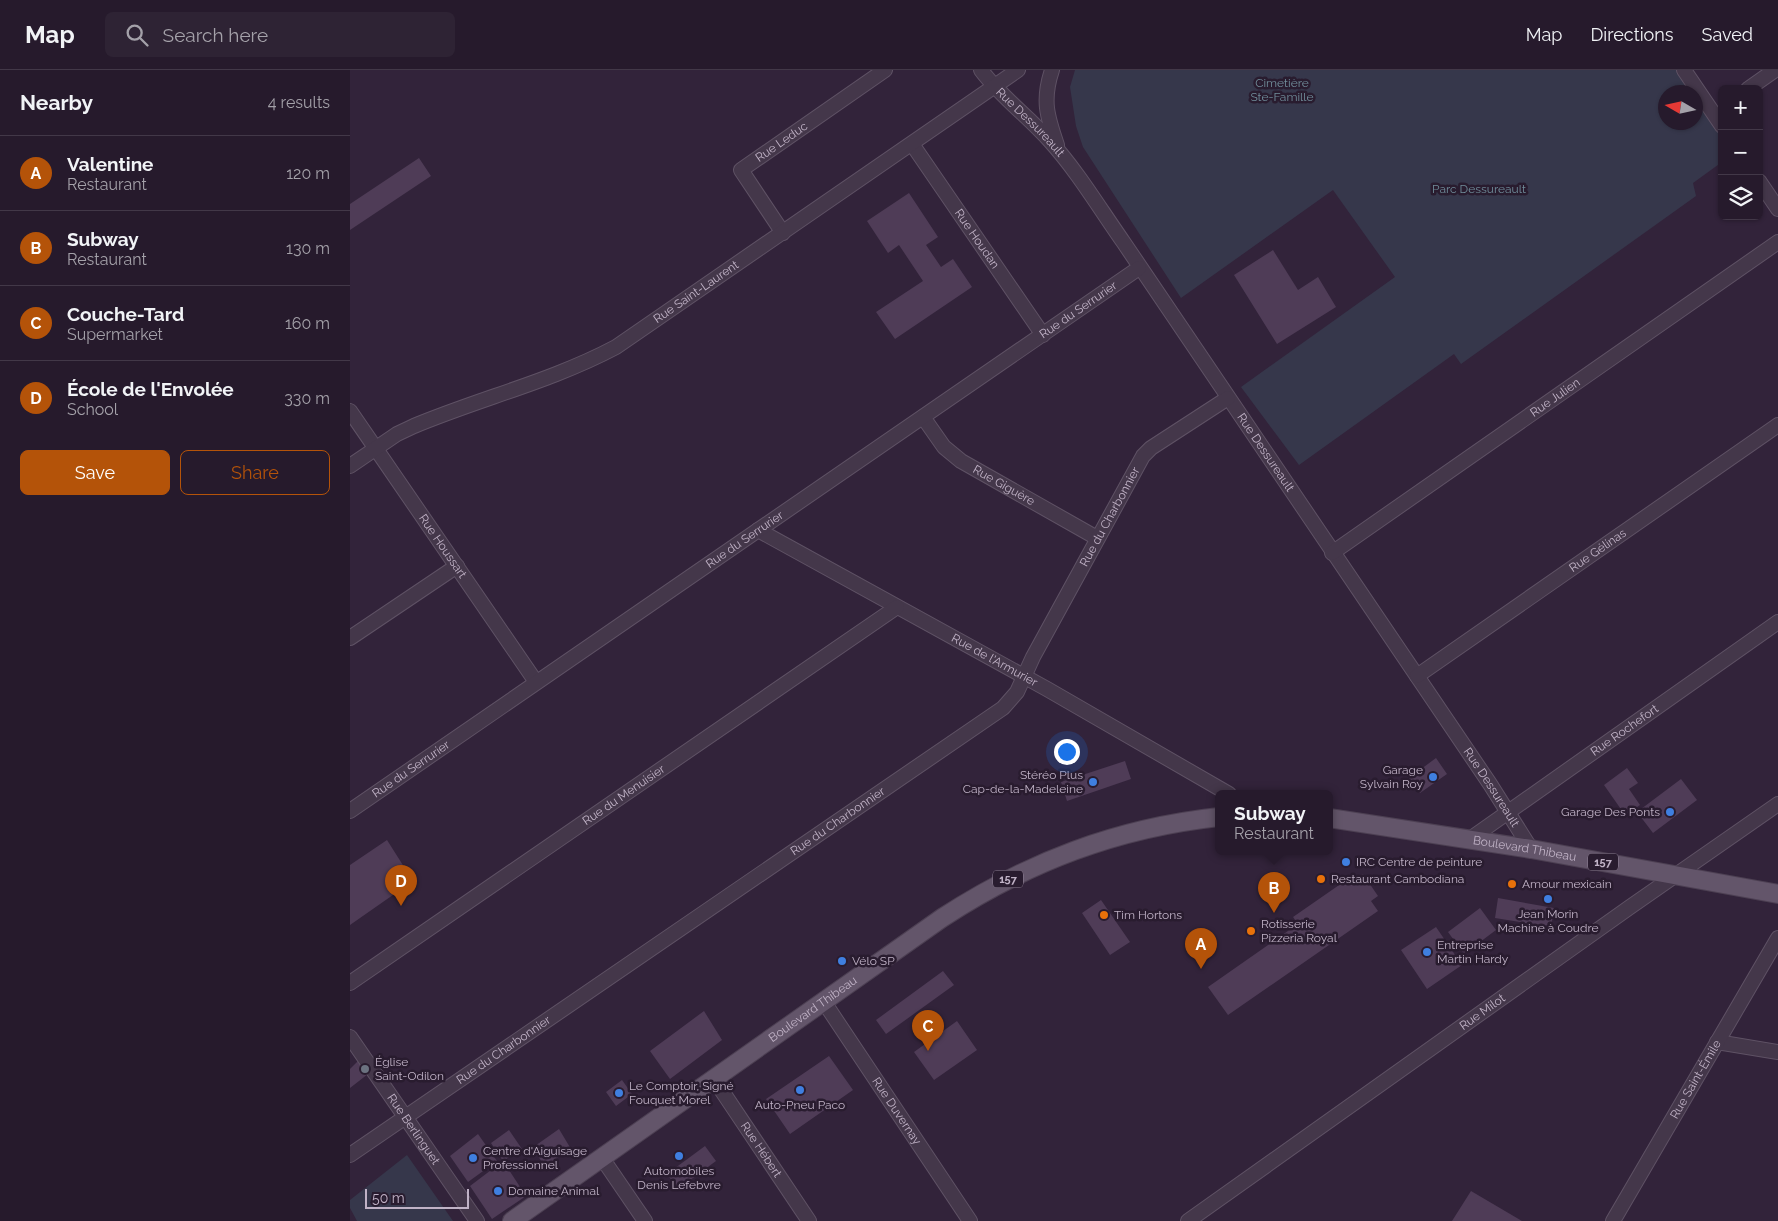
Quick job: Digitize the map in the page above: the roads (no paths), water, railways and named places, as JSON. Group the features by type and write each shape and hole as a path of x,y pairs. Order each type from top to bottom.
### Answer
{"main road":[{"name":"Boulevard Thibeau","path":"512,1221 942,918 1015,875 1049,860 1120,836 1215,818"},
{"name":"Boulevard Thibeau","path":"1333,819 1531,849 1778,894"}],"street":[{"name":"Rue Leduc","path":"783,233 741,170 885,70"},
{"name":"Rue Dessureault","path":"981,70 994,87 1034,123 1060,152 1417,676 1531,849"},
{"name":"Rue Saint-Laurent","path":"350,466 397,434 423,421 564,372 602,355 783,233 1018,70"},
{"path":"1052,70 1046,97 1050,126 1060,152"},
{"path":"1684,70 1717,110"},
{"path":"1754,85 1775,70"},
{"name":"Rue Houdan","path":"912,144 1043,334"},
{"path":"1763,187 1778,209"},
{"name":"Rue Julien","path":"1332,553 1778,242"},
{"name":"Rue du Serrurier","path":"350,811 1140,268"},
{"name":"Rue du Charbonnier","path":"350,1155 1003,708 1018,692 1033,657 1138,464 1147,452 1228,398"},
{"name":"Rue Houssart","path":"350,411 536,682"},
{"name":"Rue Giguère","path":"923,417 948,452 1097,538"},
{"name":"Rue Gélinas","path":"1417,676 1778,425"},
{"name":"Rue de l'Armurier","path":"758,530 1025,677 1222,790"},
{"path":"350,638 456,566"},
{"name":"Rue du Menuisier","path":"350,983 897,606"},
{"name":"Rue Rochefort","path":"1470,839 1778,622"},
{"name":"Rue Milot","path":"1188,1221 1778,804"},
{"name":"Rue Saint-Émile","path":"1612,1221 1778,938"},
{"name":"Rue Duvernay","path":"824,1002 970,1221"},
{"name":"Rue Berlinguet","path":"350,1037 478,1221"},
{"path":"1716,1042 1778,1052"},
{"name":"Rue Hébert","path":"714,1079 809,1221"},
{"path":"602,1158 645,1221"}],"place":[{"name":"Garage Sylvain Roy","path":"1433,777"},
{"name":"Stéréo Plus Cap-de-la-Madeleine","path":"1093,782"},
{"name":"Garage Des Ponts","path":"1670,812"},
{"name":"IRC Centre de peinture","path":"1346,862"},
{"name":"Restaurant Cambodiana","path":"1321,879"},
{"name":"Amour mexicain","path":"1512,884"},
{"name":"Jean Morin Machine à Coudre","path":"1548,899"},
{"name":"École de l'Envolée","path":"401,906"},
{"name":"Subway","path":"1274,913"},
{"name":"Tim Hortons","path":"1104,915"},
{"name":"Rotisserie Pizzeria Royal","path":"1251,931"},
{"name":"Entreprise Martin Hardy","path":"1427,952"},
{"name":"Vélo SP","path":"842,961"},
{"name":"Valentine","path":"1201,969"},
{"name":"Couche-Tard","path":"928,1051"},
{"name":"Église Saint-Odilon","path":"365,1069"},
{"name":"Auto-Pneu Paco","path":"800,1090"},
{"name":"Le Comptoir, Signé Fouquet Morel","path":"619,1093"},
{"name":"Automobiles Denis Lefebvre","path":"679,1156"},
{"name":"Centre d'Aiguisage Professionnel","path":"473,1158"},
{"name":"Domaine Animal","path":"498,1191"}],"park label":[{"name":"Cimetière Ste-Famille","path":"1282,90"},
{"name":"Parc Dessureault","path":"1479,189"}]}
